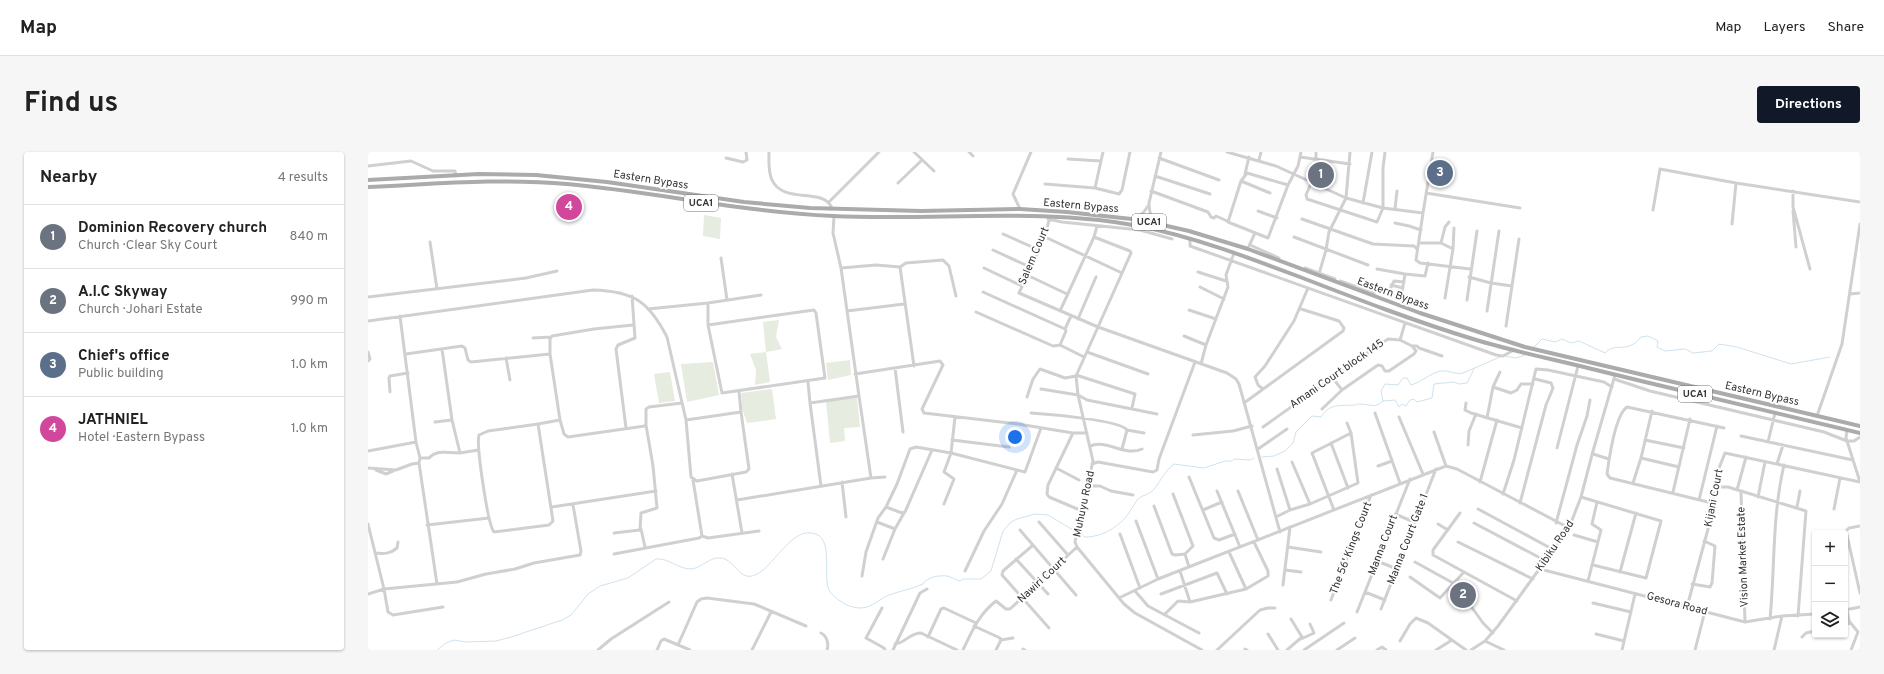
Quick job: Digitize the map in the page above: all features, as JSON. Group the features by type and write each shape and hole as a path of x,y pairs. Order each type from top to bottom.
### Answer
{"main road":[{"name":"Eastern Bypass","path":"368,180 479,174 536,175 607,182 744,202 830,209 1020,209 1068,212 1153,222 1249,247 1260,254 1420,313 1525,347 1860,426"},
{"name":"Eastern Bypass","path":"368,187 504,181 540,182 626,191 762,211 834,216 1009,216 1084,219 1151,229 1190,239 1234,253 1420,322 1514,350 1578,366 1614,377 1669,388 1860,433"},
{"path":"1008,210 1009,216"},
{"path":"1257,261 1260,254"},
{"path":"1717,400 1718,393"}],"street":[{"path":"726,158 743,162 746,160 746,152"},
{"path":"768,152 770,174 772,180 779,188 789,193 819,198 829,202"},
{"path":"829,202 879,152"},
{"path":"914,152 934,171"},
{"path":"969,152 973,156"},
{"path":"1020,209 1013,196 1014,188 1031,152"},
{"path":"1095,188 1103,152"},
{"path":"1045,184 1095,188 1119,194 1122,190 1130,152"},
{"path":"1151,229 1153,222 1149,210 1149,204 1161,152"},
{"path":"1227,152 1237,153 1259,160 1312,181 1346,198 1383,208 1423,213"},
{"path":"1259,160 1261,152"},
{"path":"1151,191 1208,212 1211,217 1214,218 1216,216 1230,224 1268,238 1277,218 1288,185 1294,174 1301,152"},
{"path":"1316,152 1316,160"},
{"path":"1319,275 1326,250 1327,236 1346,198 1350,152"},
{"path":"1363,203 1372,152"},
{"path":"1312,181 1306,198 1340,211 1377,222 1383,208 1383,168 1385,152"},
{"path":"1433,152 1416,260 1420,263 1470,269"},
{"path":"1227,221 1241,181 1245,174 1249,157"},
{"path":"1300,157 1350,164"},
{"path":"1159,158 1219,180"},
{"path":"1068,159 1101,161"},
{"path":"898,183 922,160"},
{"path":"368,166 411,161 433,171 455,171 456,176"},
{"path":"1653,210 1660,169 1736,183 1860,202"},
{"path":"1245,174 1248,173 1288,185"},
{"path":"1155,176 1210,194"},
{"path":"1241,181 1270,193"},
{"path":"1732,224 1736,183"},
{"path":"1395,210 1397,191"},
{"path":"1793,191 1796,247"},
{"path":"1426,193 1520,208"},
{"path":"829,202 830,209"},
{"path":"1134,219 1143,213 1149,204"},
{"path":"1793,207 1810,269"},
{"path":"1258,211 1277,218"},
{"path":"834,216 833,233 841,268 871,478"},
{"path":"1048,218 1097,226 1145,231 1172,239"},
{"name":"Salem Court","path":"1048,218 1045,237 1019,293 1060,311"},
{"path":"1084,219 1084,224"},
{"path":"1302,219 1373,244 1414,246 1417,249"},
{"path":"1441,243 1445,227 1449,222"},
{"path":"1395,223 1421,230"},
{"path":"1817,416 1842,344 1860,224"},
{"path":"1097,226 1094,237 1060,311 1133,340 1227,373 1236,379 1239,384 1252,426 1280,532"},
{"path":"1445,298 1453,249 1454,228"},
{"path":"1467,300 1470,269 1477,231"},
{"path":"1487,311 1499,231"},
{"path":"1003,234 1039,250"},
{"path":"1255,234 1249,247 1319,275 1374,294"},
{"path":"1045,237 1122,273"},
{"name":"Muhuyu Road","path":"1094,237 1131,252 1076,376 1078,395 1085,419 1092,464 1086,486 1076,538 1077,547 1120,598 1139,617 1202,650"},
{"path":"1294,237 1368,265"},
{"path":"1506,326 1519,238"},
{"path":"1190,239 1190,246 1500,356 1506,355 1514,350"},
{"path":"430,242 437,289"},
{"path":"1419,243 1441,243 1453,249"},
{"path":"993,250 1030,267"},
{"path":"1201,364 1206,345 1228,287 1226,275 1234,253"},
{"path":"721,258 727,300"},
{"path":"841,268 876,265 900,267 906,263 943,260 949,266 956,296"},
{"path":"1377,269 1425,276 1428,263"},
{"path":"900,267 904,304 914,366"},
{"path":"984,268 1022,286"},
{"path":"368,297 526,278 557,271"},
{"path":"1198,272 1226,281"},
{"path":"1401,298 1406,274"},
{"path":"1027,275 1067,294"},
{"path":"1078,319 1096,277"},
{"path":"1469,277 1491,283 1512,286"},
{"path":"1302,285 1305,279"},
{"path":"1388,294 1391,285 1395,280 1404,282"},
{"path":"1391,285 1403,288"},
{"path":"1200,287 1224,299"},
{"path":"1263,389 1258,385 1255,377 1283,338 1300,309 1308,288"},
{"path":"368,320 594,290 609,290 632,296 639,300 648,309 667,338 686,420 691,477 693,480 702,536"},
{"path":"983,292 1065,329"},
{"path":"1850,294 1860,293"},
{"path":"648,309 708,303 761,295"},
{"path":"626,428 616,349 618,345 633,340 634,325 632,296"},
{"path":"708,303 708,326 721,391 724,394 808,382 823,379 826,376 816,313 814,310 708,326"},
{"path":"846,311 904,304"},
{"path":"1244,404 1343,332 1344,328 1339,321 1300,309"},
{"path":"1189,310 1216,319"},
{"path":"976,312 1053,346 1060,345 1084,356"},
{"path":"400,316 416,442 420,458 419,463 427,525 437,584"},
{"path":"1060,345 1071,316"},
{"name":"Amani Court block 145","path":"1400,340 1405,323"},
{"path":"533,338 551,337 594,329 634,325"},
{"path":"1133,340 1136,334"},
{"path":"1184,336 1206,345"},
{"path":"551,337 550,354 560,420 564,434 568,437 646,425"},
{"name":"Amani Court block 145","path":"1263,427 1332,377 1388,339 1400,340 1412,346 1416,351 1414,354 1389,371 1385,371 1382,366 1378,365 1342,390 1332,377"},
{"path":"1412,346 1417,346 1442,356"},
{"path":"406,354 464,347 468,360 471,362 550,354"},
{"path":"442,349 452,420 460,453"},
{"path":"1088,351 1148,374"},
{"path":"368,352 370,359 368,362"},
{"path":"506,358 510,380"},
{"path":"855,374 940,361 942,363 922,409 924,413 1073,433 1087,432"},
{"path":"1092,464 1098,462 1112,463 1153,472 1156,470 1195,362"},
{"path":"1557,448 1578,366"},
{"path":"895,368 902,432"},
{"path":"1503,494 1535,379 1535,371 1538,368 1604,382 1612,387"},
{"path":"1027,397 1033,380 1040,369 1065,378 1076,376 1135,394 1132,408"},
{"path":"1488,418 1493,388 1500,372"},
{"path":"390,392 388,378 390,376 408,373"},
{"path":"1614,377 1668,395 1824,432 1847,441 1854,441 1860,437"},
{"name":"Kibiku Road","path":"1471,650 1485,641 1493,632 1569,528 1581,497 1614,377"},
{"path":"1520,503 1546,405 1554,388 1552,384 1535,379"},
{"path":"808,382 821,486"},
{"path":"1493,388 1511,393 1517,390 1521,384 1533,384"},
{"path":"1668,395 1669,388"},
{"path":"1041,389 1078,395 1092,401 1157,414"},
{"path":"1322,409 1342,390"},
{"path":"693,480 746,472 750,466 739,392"},
{"path":"810,403 859,396"},
{"path":"1556,523 1577,445 1587,416 1590,400"},
{"path":"644,547 641,529 641,513 657,508 653,466 646,425 646,412 649,407 682,403"},
{"path":"1466,403 1465,410 1522,428"},
{"path":"1736,411 1738,405"},
{"path":"1712,503 1673,492 1608,477 1609,459 1620,418 1625,408 1629,406 1724,428"},
{"path":"1633,483 1641,458 1652,411"},
{"path":"686,420 741,412"},
{"path":"1031,413 1085,419 1124,426 1128,430 1144,433"},
{"path":"1375,413 1400,483"},
{"path":"1768,442 1776,413"},
{"path":"1468,445 1469,431 1476,414"},
{"path":"944,504 954,479 944,472 951,454 955,416"},
{"path":"1399,417 1423,474"},
{"path":"1673,492 1690,419"},
{"path":"435,422 452,420"},
{"path":"538,424 553,521 549,525 496,533 492,531 489,518 478,450 479,435 483,432 560,420"},
{"path":"1480,482 1496,420"},
{"path":"1276,517 1290,510 1310,504 1321,498 1356,485 1359,481 1353,460 1351,433 1347,423"},
{"path":"1824,432 1826,425"},
{"path":"1193,435 1233,431 1252,426"},
{"path":"1699,500 1717,426"},
{"path":"862,576 866,552 878,518 886,507 910,449 916,447 932,450 1023,472 1026,470 1041,428"},
{"path":"1258,449 1287,428"},
{"path":"1122,449 1128,430"},
{"path":"1847,430 1846,438 1860,482"},
{"path":"1434,432 1446,466"},
{"path":"1073,433 1048,486 1048,496 1082,510"},
{"path":"1334,510 1312,456 1313,452 1351,433"},
{"path":"1740,436 1853,460"},
{"path":"952,440 1009,447"},
{"path":"1645,440 1684,448"},
{"path":"368,451 416,442"},
{"path":"1331,443 1348,488"},
{"path":"1090,446 1100,444 1135,452 1142,449"},
{"path":"1777,464 1782,445"},
{"path":"420,458 429,458 433,454 442,452 460,453 478,450"},
{"path":"883,559 895,529 904,513 932,450"},
{"name":"Kijani Court","path":"1687,607 1719,477 1719,468 1725,453 1860,482"},
{"path":"1593,454 1609,459"},
{"path":"1737,490 1746,457"},
{"path":"1641,458 1678,467"},
{"path":"1378,466 1392,461"},
{"path":"1292,462 1310,504"},
{"path":"1758,497 1766,462"},
{"path":"368,468 396,470 419,463"},
{"path":"1770,619 1779,484 1784,465"},
{"path":"1120,598 1158,578 1229,552 1446,466 1457,469 1556,523 1569,528"},
{"path":"1056,468 1079,480"},
{"path":"1277,469 1290,510"},
{"name":"Manna Court Gate 1","path":"1380,609 1385,600 1414,522 1436,469"},
{"path":"965,571 984,531 1002,504 1017,470"},
{"path":"732,474 742,533"},
{"path":"737,500 842,482 885,477"},
{"path":"1189,477 1214,538 1219,540 1235,534"},
{"path":"1834,509 1840,478"},
{"name":"Manna Court","path":"1357,612 1410,479"},
{"path":"842,482 846,517"},
{"path":"1086,486 1100,486 1111,491 1133,494"},
{"path":"1716,487 1737,490 1806,512 1798,616"},
{"path":"552,507 573,505 628,494 656,491"},
{"path":"1217,491 1240,547"},
{"path":"1165,614 1175,602 1190,602 1246,589 1268,576 1268,571 1238,491"},
{"path":"1797,508 1800,491"},
{"name":"Vision Market Estate","path":"1741,492 1745,622"},
{"path":"1154,506 1172,554 1185,554 1193,546 1173,494"},
{"name":"The 56' Kings Court","path":"1331,600 1371,496"},
{"path":"1581,497 1661,521 1648,575 1645,578 1593,565"},
{"path":"1203,510 1222,502"},
{"path":"1588,581 1601,530 1592,524 1598,502"},
{"path":"368,594 384,589 397,589 457,582 486,574 515,569 534,563 580,555 581,551 573,505"},
{"path":"886,507 904,513"},
{"path":"1478,509 1554,550"},
{"path":"1460,513 1433,550 1433,555 1517,601"},
{"path":"1620,572 1636,513"},
{"path":"1395,514 1414,522"},
{"path":"427,525 489,518"},
{"path":"1136,521 1158,578"},
{"path":"877,522 895,529"},
{"path":"1039,522 1068,555"},
{"path":"1474,523 1546,561"},
{"path":"368,524 369,536 376,553 388,612 391,615 442,607"},
{"path":"1438,524 1448,530"},
{"path":"1860,526 1849,528 1846,531 1860,593"},
{"path":"1283,585 1290,527"},
{"path":"614,533 641,529"},
{"path":"1020,530 1032,546 1076,595"},
{"path":"614,554 644,547 699,538 702,536 708,538 759,531"},
{"path":"1120,534 1140,588"},
{"path":"1574,535 1598,542"},
{"path":"1692,584 1710,587 1712,583 1716,546 1704,541"},
{"path":"376,553 387,554 392,552 397,548 398,542"},
{"path":"1458,542 1532,579"},
{"path":"1032,546 1003,571 1002,575 1049,628"},
{"name":"Nawiri Court","path":"963,650 981,614 996,601 1006,609 1010,609 1077,547"},
{"path":"1288,547 1321,552"},
{"path":"1229,552 1246,589"},
{"path":"1185,554 1189,567"},
{"path":"1016,559 1048,594"},
{"path":"1377,561 1397,569"},
{"path":"1415,562 1453,583"},
{"name":"Gesora Road","path":"1540,569 1745,622 1782,616 1812,614"},
{"path":"1285,570 1301,572"},
{"path":"1180,571 1190,602"},
{"path":"1410,577 1440,598 1464,572"},
{"path":"1161,594 1217,573 1227,594"},
{"path":"893,650 920,593 927,589"},
{"path":"1135,590 1148,606 1199,633"},
{"path":"1365,592 1385,600"},
{"path":"1622,650 1635,594"},
{"path":"678,645 697,602 701,599 729,600 754,604 806,626"},
{"path":"598,650 611,639 669,602"},
{"path":"1468,602 1483,623 1493,632"},
{"path":"1593,603 1631,612"},
{"path":"1848,610 1860,607"},
{"path":"882,608 866,638 885,650"},
{"path":"928,637 941,609 944,608 994,634 1001,640"},
{"path":"1217,650 1260,610 1275,608"},
{"path":"752,650 771,612"},
{"path":"1695,650 1705,612"},
{"path":"1774,650 1782,616"},
{"path":"1848,616 1850,622 1858,632 1851,650"},
{"path":"1400,641 1413,620 1416,618 1424,621 1466,650"},
{"path":"1291,619 1301,635 1301,639"},
{"path":"1304,650 1344,623"},
{"path":"1287,650 1301,639 1314,633 1310,624"},
{"path":"1802,637 1806,633 1812,631"},
{"path":"821,632 824,635 828,645 827,650"},
{"path":"896,644 915,633 957,650"},
{"path":"1268,634 1278,650"},
{"path":"1596,634 1624,641"},
{"path":"1001,640 1013,638"},
{"path":"1337,650 1355,638"},
{"path":"657,650 661,641 664,639 690,650"},
{"path":"996,650 1001,640"},
{"path":"1436,650 1452,640"},
{"path":"1485,641 1504,650"},
{"path":"1377,650 1382,647 1386,650"}],"shaded area":[{"path":"704,215 721,218 720,239 703,236"},
{"path":"779,320 776,337 782,349 766,352 763,322"},
{"path":"766,352 770,382 755,385 756,370 750,354"},
{"path":"850,360 851,375 828,380 826,363"},
{"path":"713,362 719,395 687,402 681,364"},
{"path":"670,372 675,401 659,403 654,374"},
{"path":"772,389 776,419 747,423 742,408 741,393"},
{"path":"857,398 860,427 844,428 845,441 830,443 826,401"}],"waterway":[{"path":"1534,347 1542,339 1555,342 1562,339 1571,343 1579,341 1605,353 1613,348 1626,347 1636,342 1641,337 1648,336 1658,341 1657,347 1665,351 1685,349 1693,353 1712,351 1719,344 1737,347 1791,364 1830,357"},
{"path":"1505,356 1516,358 1525,355"},
{"path":"1262,457 1274,456 1285,451 1293,443 1296,432 1312,416 1321,417 1328,409 1336,406 1357,404 1377,405 1383,401 1381,391 1385,384 1398,385 1403,378 1407,378 1411,385 1441,371 1463,373 1500,357"},
{"path":"1383,401 1395,400 1399,407 1402,404 1406,406 1410,400 1414,399 1417,402 1432,398 1434,384 1454,382 1459,384 1467,383 1474,369"},
{"path":"1079,533 1085,537 1091,537 1104,533 1115,527 1125,518 1137,500 1153,490 1174,464 1204,468 1225,461 1232,461 1234,459 1250,460 1254,458"},
{"path":"437,650 446,643 454,640 465,642 496,641 562,620 571,615 588,594 600,586 628,578 656,559 665,560 686,569 691,569 715,558 720,558 729,561 742,574 750,576 762,571 796,537 804,533 812,533 819,536 824,542 827,559 827,578 830,592 847,605 862,608 869,606 889,595 923,584 927,580 934,577 947,576 960,581 963,579 981,579 991,571 1003,531 1011,522 1017,519 1035,514 1048,515 1073,530"}],"place":[{"name":"Chief's office","path":"1440,173"},
{"name":"Dominion Recovery church","path":"1321,175"},
{"name":"JATHNIEL","path":"569,207"},
{"name":"A.I.C Skyway","path":"1463,595"}]}
